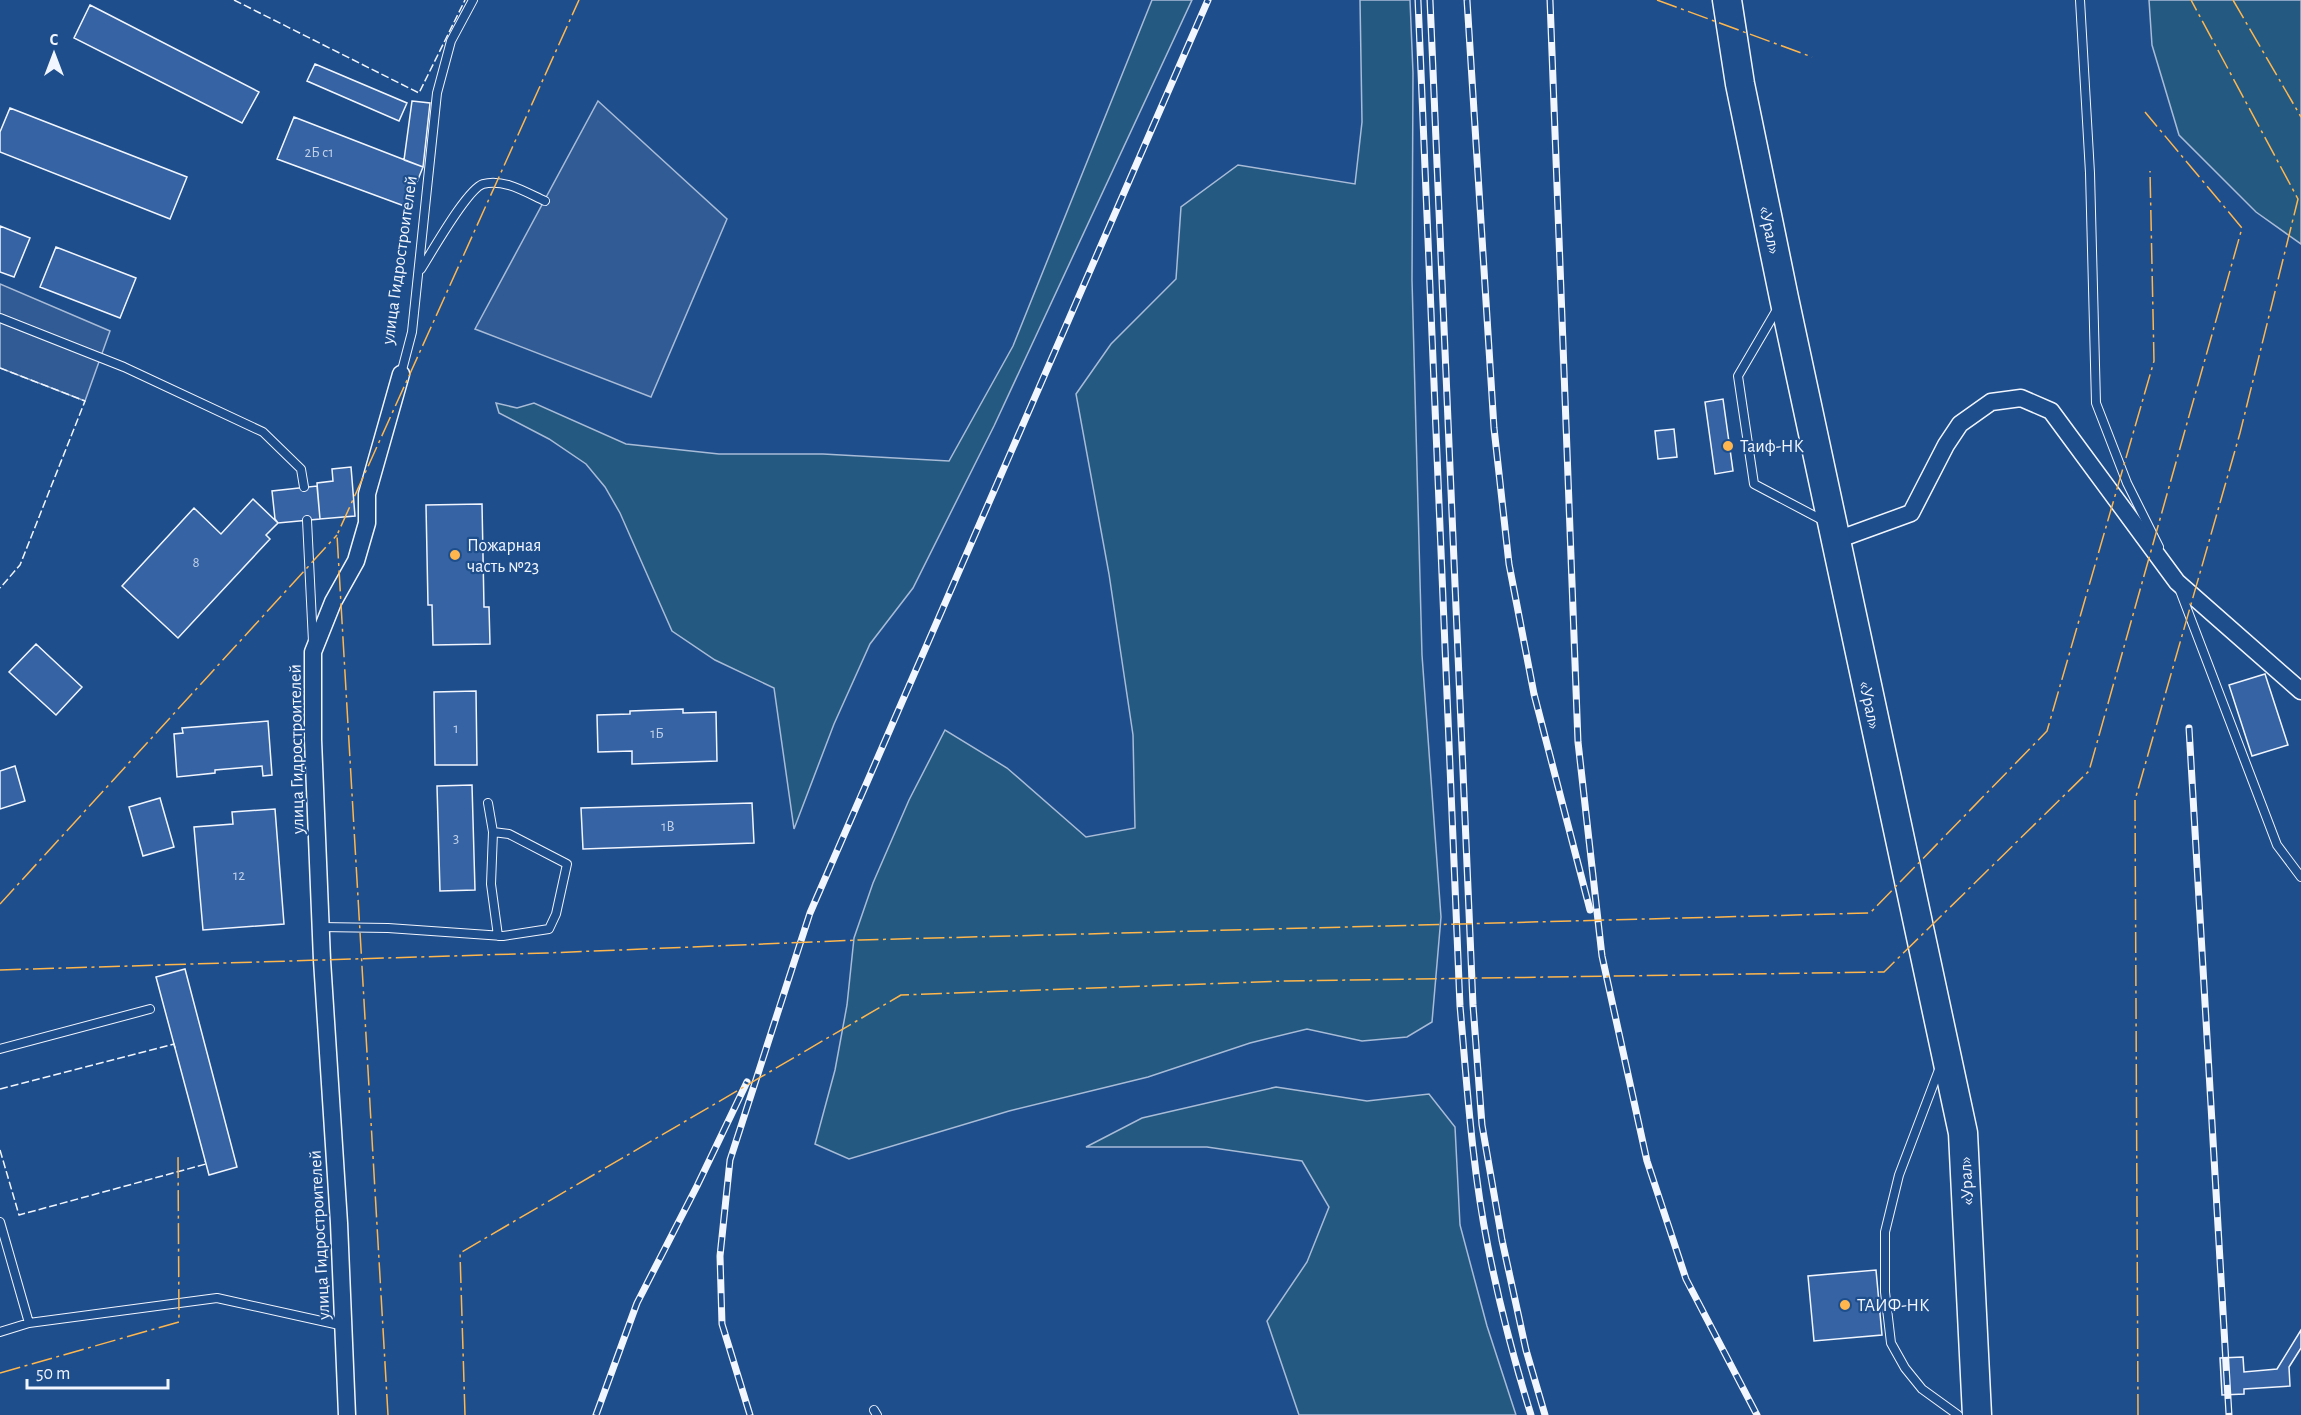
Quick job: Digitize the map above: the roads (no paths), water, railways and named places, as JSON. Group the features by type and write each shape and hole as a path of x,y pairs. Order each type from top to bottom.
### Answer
{"highway":[{"name":"«Урал»","path":"1727,0 1740,84 1784,298 1963,1133 1977,1415"}],"street":[{"name":"улица Гидростроителей","path":"347,1415 339,1223 320,927 314,740 314,652 333,602 356,561 367,523 367,494 401,374"},
{"path":"1833,533 1911,513 1946,445 1960,424 1991,402 2021,398 2051,411 2177,582 2301,691"}],"lane":[{"name":"улица Гидростроителей","path":"401,374 412,332 437,93 451,41 473,0"},
{"path":"2080,0 2090,173 2096,403 2127,483 2177,582 2277,844 2301,877"},
{"path":"419,272 470,193 483,184 510,185 545,201"},
{"path":"1784,298 1737,375 1754,484 1833,533"},
{"path":"0,318 124,367 262,432 301,469 304,488"},
{"path":"307,520 314,652"},
{"path":"488,803 494,832 491,884 498,936"},
{"path":"320,927 388,928 498,936 549,928 556,914 567,864 509,834 494,832"},
{"path":"0,1049 150,1009"},
{"path":"1946,1052 1899,1175 1885,1232 1885,1292 1892,1343 1905,1368 1922,1389 1958,1415"},
{"path":"0,1222 29,1323"},
{"path":"0,1332 29,1323 217,1298 344,1326"}],"railway":[{"path":"750,1415 722,1324 720,1256 730,1160 810,913 1208,0"},
{"path":"1418,0 1460,1006 1482,1217 1502,1310 1531,1415"},
{"path":"1430,0 1473,1005 1482,1125 1502,1240 1526,1350 1545,1415"},
{"path":"1467,0 1494,428 1509,564 1534,694 1590,910"},
{"path":"1550,0 1578,742 1602,956 1647,1161 1686,1279 1757,1415"},
{"path":"2189,728 2229,1415"},
{"path":"596,1415 637,1303 747,1082"}],"place":[{"name":"Таиф-НК","path":"1728,446"},
{"name":"Пожарная часть №23","path":"455,555"},
{"name":"ТАИФ-НК","path":"1845,1305"}]}
